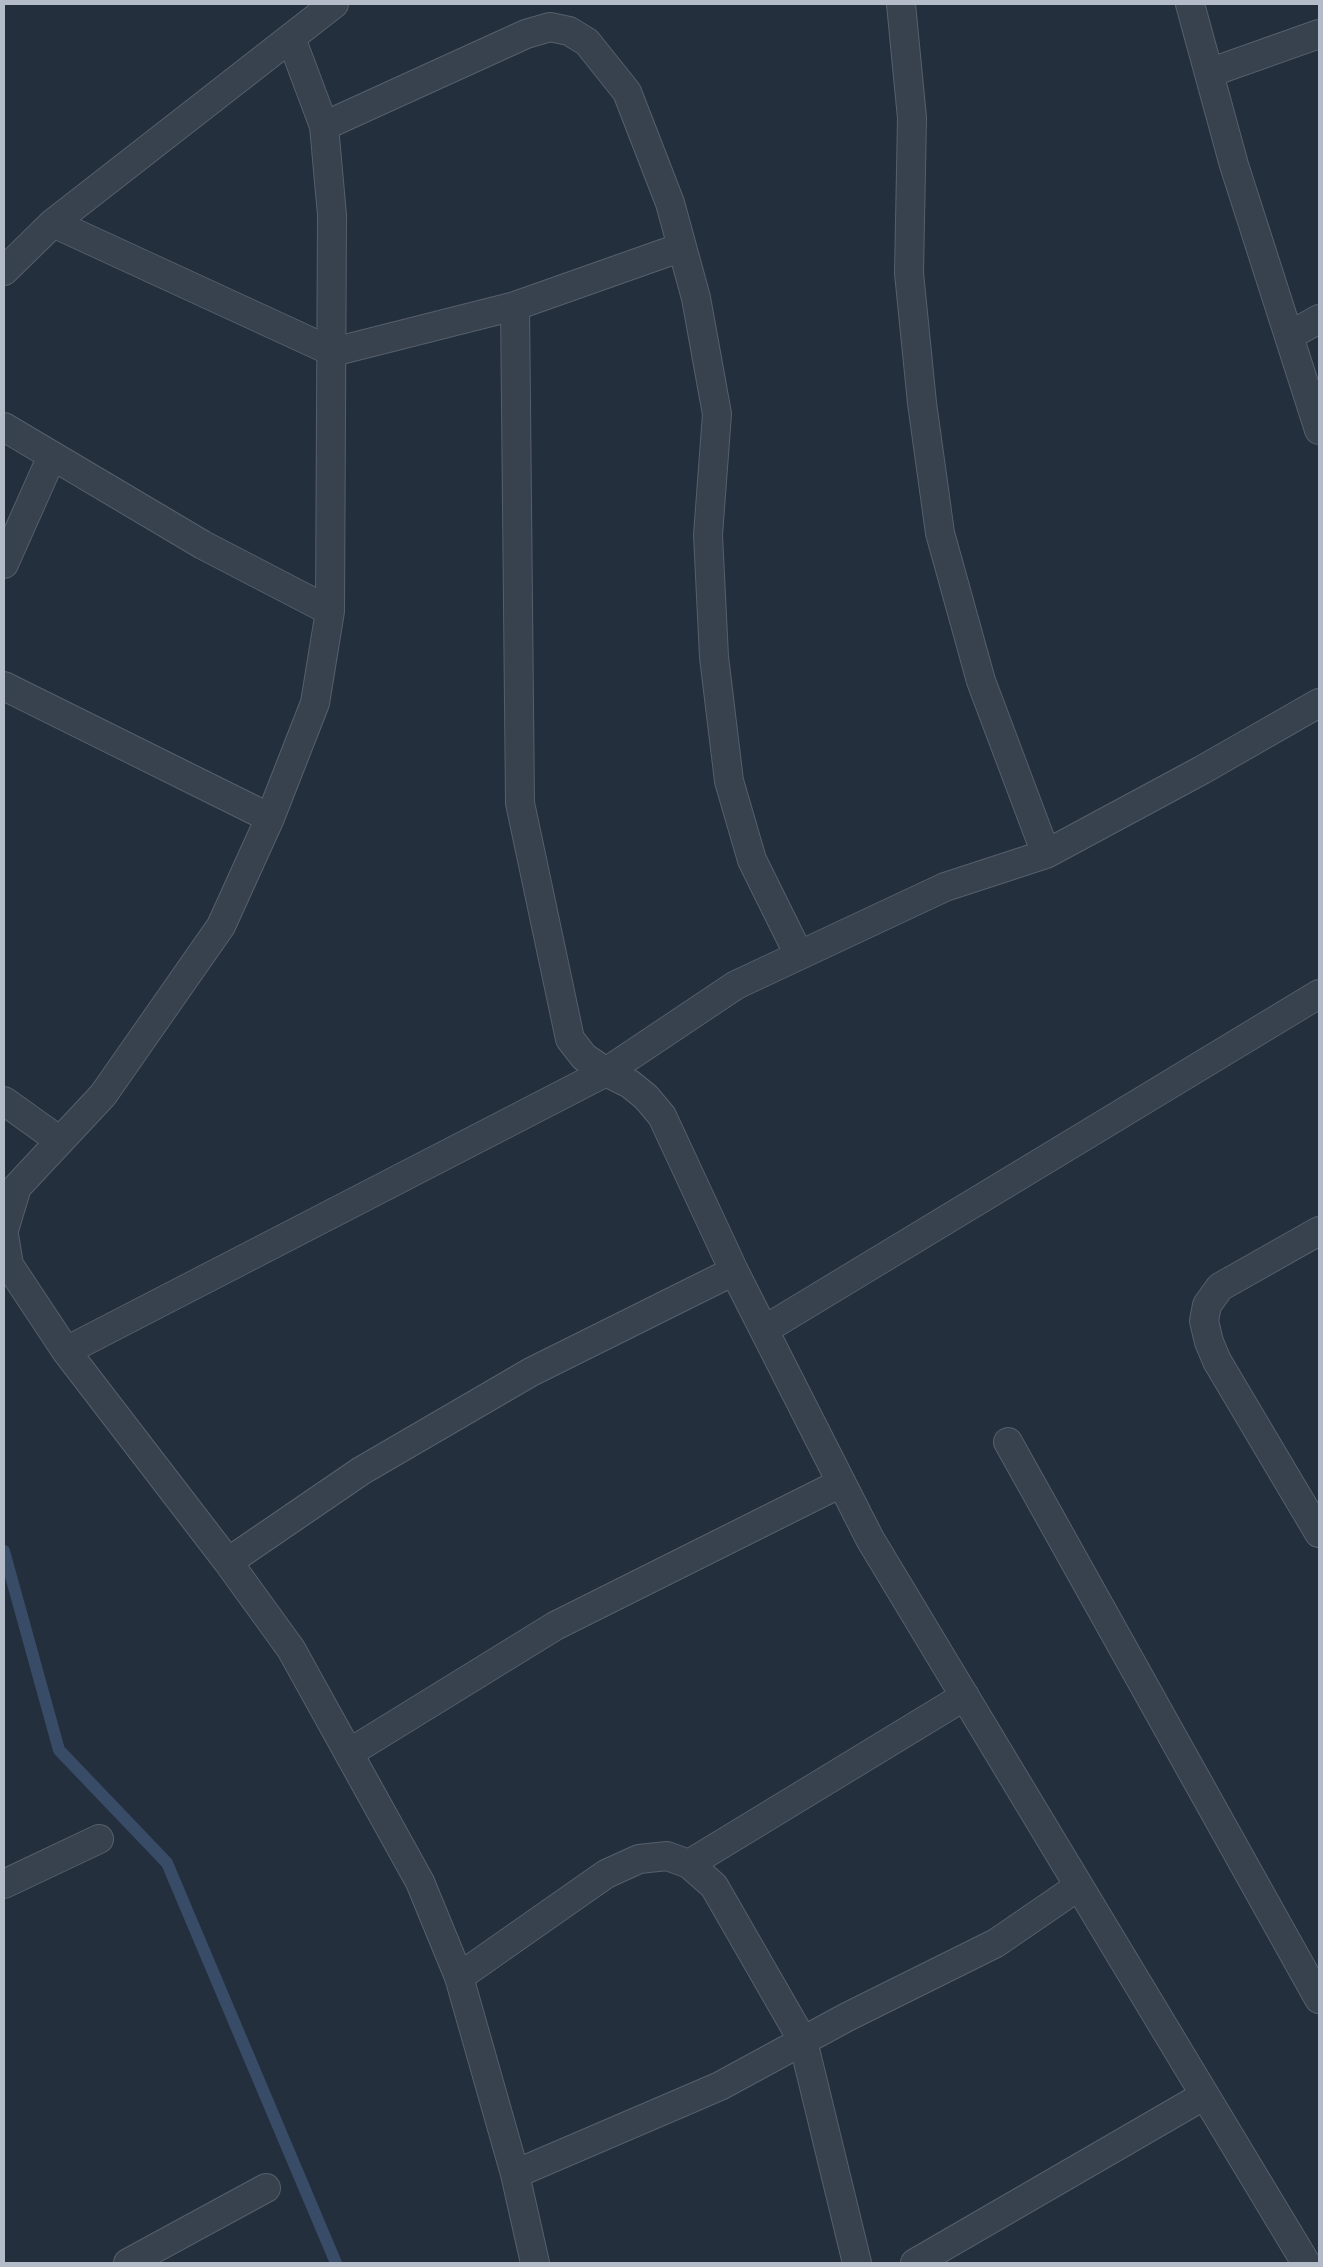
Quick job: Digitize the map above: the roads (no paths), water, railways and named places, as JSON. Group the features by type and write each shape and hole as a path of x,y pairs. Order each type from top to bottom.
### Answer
{"street":[{"path":"4,271 53,223 334,4"},
{"path":"901,4 912,118 908,273 922,403 940,534 981,680 1046,854"},
{"path":"1190,4 1234,165 1319,430"},
{"path":"324,126 526,34 550,27 569,31 587,42 627,92 670,203 696,298 717,414 708,535 714,656 729,780 752,860 799,955"},
{"path":"1209,74 1319,34"},
{"path":"4,1230 17,1187 103,1095 221,926 270,818 315,703 330,611 333,352 332,215 324,126 291,38"},
{"path":"53,223 333,352 515,306 682,247"},
{"path":"515,306 520,803 570,1039 584,1057 606,1072 630,1084 646,1097 662,1116 734,1271 870,1539 1306,2263"},
{"path":"1289,336 1319,319"},
{"path":"4,427 203,545 330,611"},
{"path":"4,564 52,456"},
{"path":"4,686 270,818"},
{"path":"66,1351 606,1072 736,985 945,887 1046,854 1202,770 1319,703"},
{"path":"764,1330 1319,994"},
{"path":"4,1100 60,1142"},
{"path":"1319,1232 1220,1287 1207,1305 1204,1321 1209,1342 1217,1361 1319,1533"},
{"path":"4,1235 9,1265 66,1351 228,1562 291,1648 420,1882 459,1977 515,2174 535,2263"},
{"path":"228,1562 361,1471 522,1377 734,1271"},
{"path":"1008,1442 1319,1999"},
{"path":"349,1753 555,1626 842,1483"},
{"path":"689,1864 965,1696"},
{"path":"4,1884 98,1839"},
{"path":"459,1977 606,1874 638,1859 667,1856 689,1864 714,1886 803,2040 857,2263"},
{"path":"515,2174 720,2086 803,2040 996,1943 1079,1886"},
{"path":"915,2263 1204,2095"},
{"path":"128,2263 266,2188"}],"waterway":[{"path":"4,1551 59,1750 167,1863 336,2263"}]}
